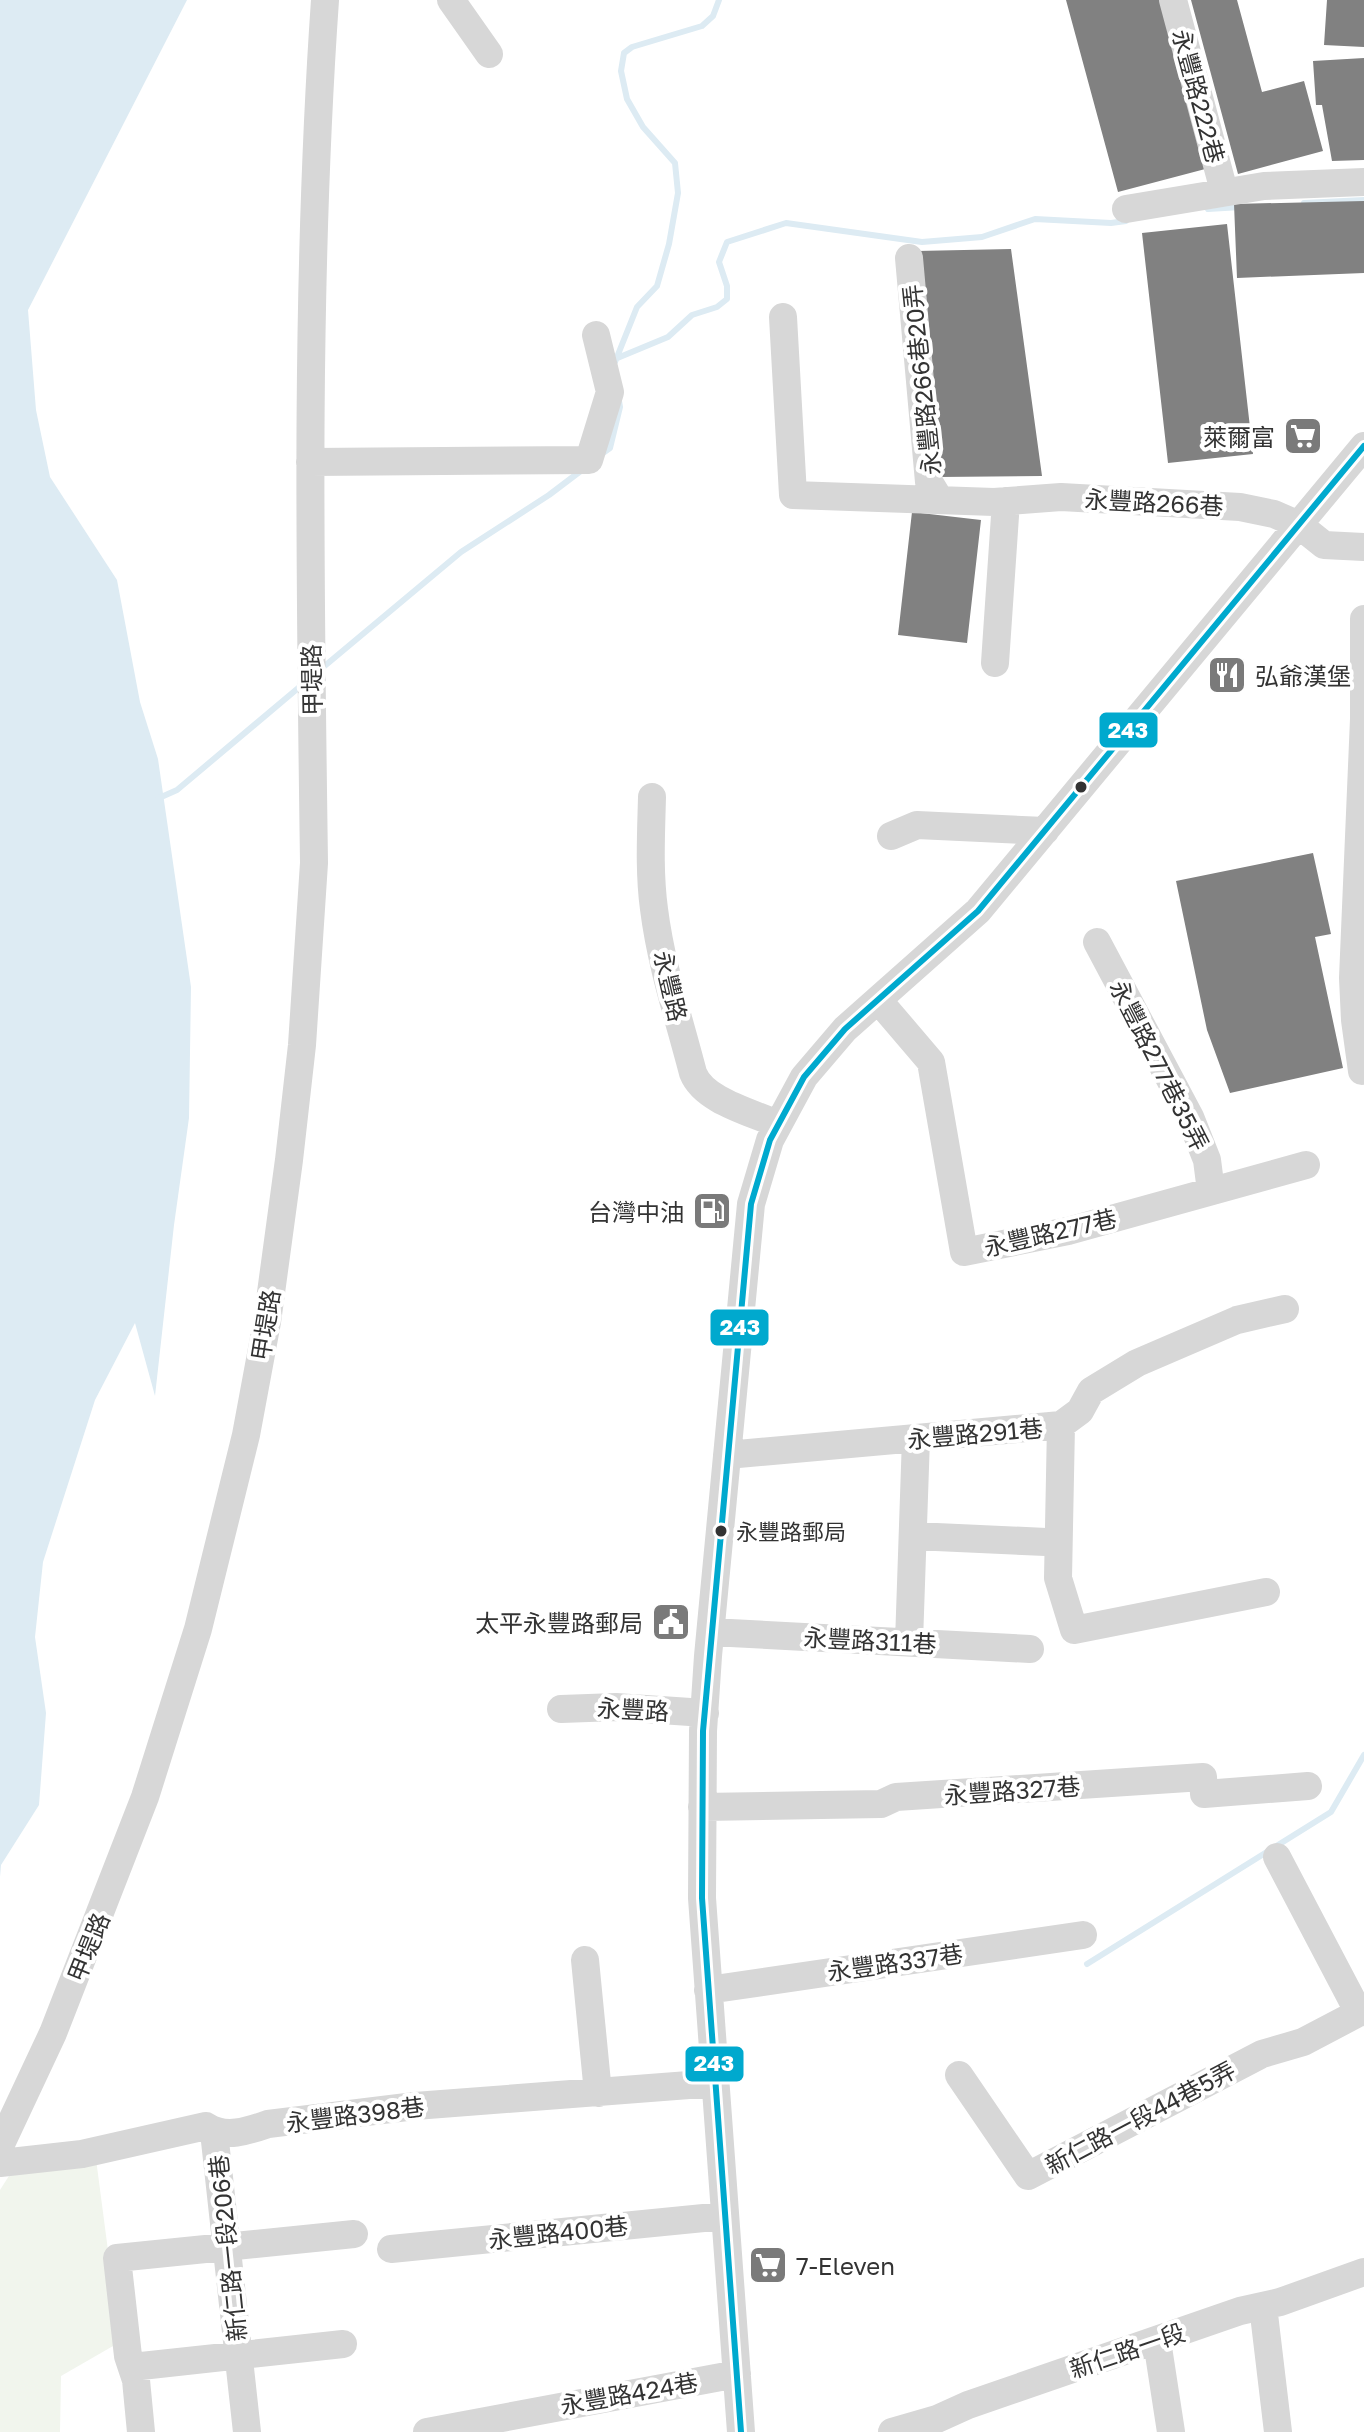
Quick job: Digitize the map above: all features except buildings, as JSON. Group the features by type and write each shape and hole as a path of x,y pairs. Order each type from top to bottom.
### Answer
{"street":[{"name":"甲堤路","path":"0,2146 53,2033 113,1885 150,1783 198,1629 246,1435 269,1308 302,1045 314,863 310,462 314,219 325,0"},
{"path":"451,0 489,54"},
{"name":"永豐路222巷","path":"1173,0 1224,191"},
{"name":"永豐路222巷","path":"1126,209 1264,186 1364,182"},
{"name":"永豐路266巷20弄","path":"909,258 929,482 940,500"},
{"name":"永豐路266巷","path":"783,317 793,495 1006,501 1061,497 1240,507 1274,514 1299,525 1324,545 1364,547"},
{"path":"310,462 589,460 610,392 596,335"},
{"name":"永豐路","path":"741,2432 702,1898 702,1807 705,1713 727,1455 751,1204 763,1158 777,1124 804,1077 845,1029 978,911 1364,446"},
{"path":"995,663 1006,501"},
{"path":"1362,1071 1353,978 1364,719 1364,619"},
{"name":"永豐路","path":"652,797 654,911 667,976 697,1084 777,1124"},
{"path":"891,836 917,825 1045,831"},
{"name":"永豐路277巷35弄","path":"1097,942 1190,1117 1207,1160 1211,1191"},
{"name":"永豐路277巷","path":"879,1001 931,1062 964,1252 1068,1231 1306,1165"},
{"name":"永豐路291巷","path":"727,1455 1061,1425 1080,1411 1091,1391 1137,1363 1237,1320 1285,1309"},
{"path":"1061,1425 1058,1578 1074,1630 1266,1592"},
{"path":"909,1642 916,1438"},
{"path":"914,1536 1046,1542"},
{"name":"永豐路311巷","path":"711,1632 1030,1649"},
{"name":"永豐路","path":"561,1709 616,1707 705,1713"},
{"name":"永豐路327巷","path":"702,1807 881,1804 896,1797 1203,1777 1204,1794 1308,1786"},
{"path":"1277,1857 1361,2011"},
{"name":"永豐路337巷","path":"708,1990 1083,1935"},
{"path":"585,1960 598,2093"},
{"name":"新仁路一段44巷5弄","path":"959,2075 1028,2176 1262,2054 1303,2042 1361,2011"},
{"name":"永豐路398巷","path":"0,2163 82,2154 206,2126 220,2134 268,2124 415,2106 715,2083"},
{"name":"新仁路一段206巷","path":"132,2367 238,2354 214,2132"},
{"name":"永豐路400巷","path":"391,2249 724,2216"},
{"path":"141,2432 136,2380 128,2356 117,2258 354,2234"},
{"name":"新仁路一段","path":"892,2432 956,2421 1157,2341 1364,2272"},
{"path":"1263,2306 1278,2432"},
{"path":"1157,2341 1171,2432"},
{"path":"247,2432 238,2354 343,2344"},
{"name":"永豐路424巷","path":"427,2432 737,2374"}],"shaded area":[{"path":"0,0 187,0 28,310 36,410 50,477 117,580 140,702 158,759 191,987 189,1118 155,1396 135,1323 95,1400 43,1562 35,1637 46,1713 39,1805 1,1865 0,1877"},
{"path":"96,2159 120,2342 61,2376 60,2432 0,2432 0,2190 14,2168"}],"waterway":[{"path":"615,362 637,307 657,286 669,244 678,193 675,163 643,127 627,99 621,71 624,53 632,47 702,26 713,16 719,0"},
{"path":"1304,203 1364,200"},
{"path":"1208,209 1241,207"},
{"path":"615,359 668,337 692,315 717,307 727,299 727,286 719,262 727,242 786,223 922,242 982,237 1035,219 1126,221"},
{"path":"603,453 610,448 619,401"},
{"path":"321,669 461,552 582,470"},
{"path":"159,798 177,790 303,684"},
{"path":"1087,1964 1331,1812 1364,1755"}],"transit line":[{"name":"243","path":"741,2432 702,1898 703,1731 751,1204 770,1140 804,1077 845,1029 978,911 1364,446"}],"place":[{"name":"萊爾富","path":"1303,436"},
{"name":"弘爺漢堡","path":"1227,675"},
{"name":"台灣中油","path":"712,1211"},
{"name":"永豐路郵局","path":"721,1531"},
{"name":"太平永豐路郵局","path":"671,1622"},
{"name":"7-Eleven","path":"768,2265"}]}
